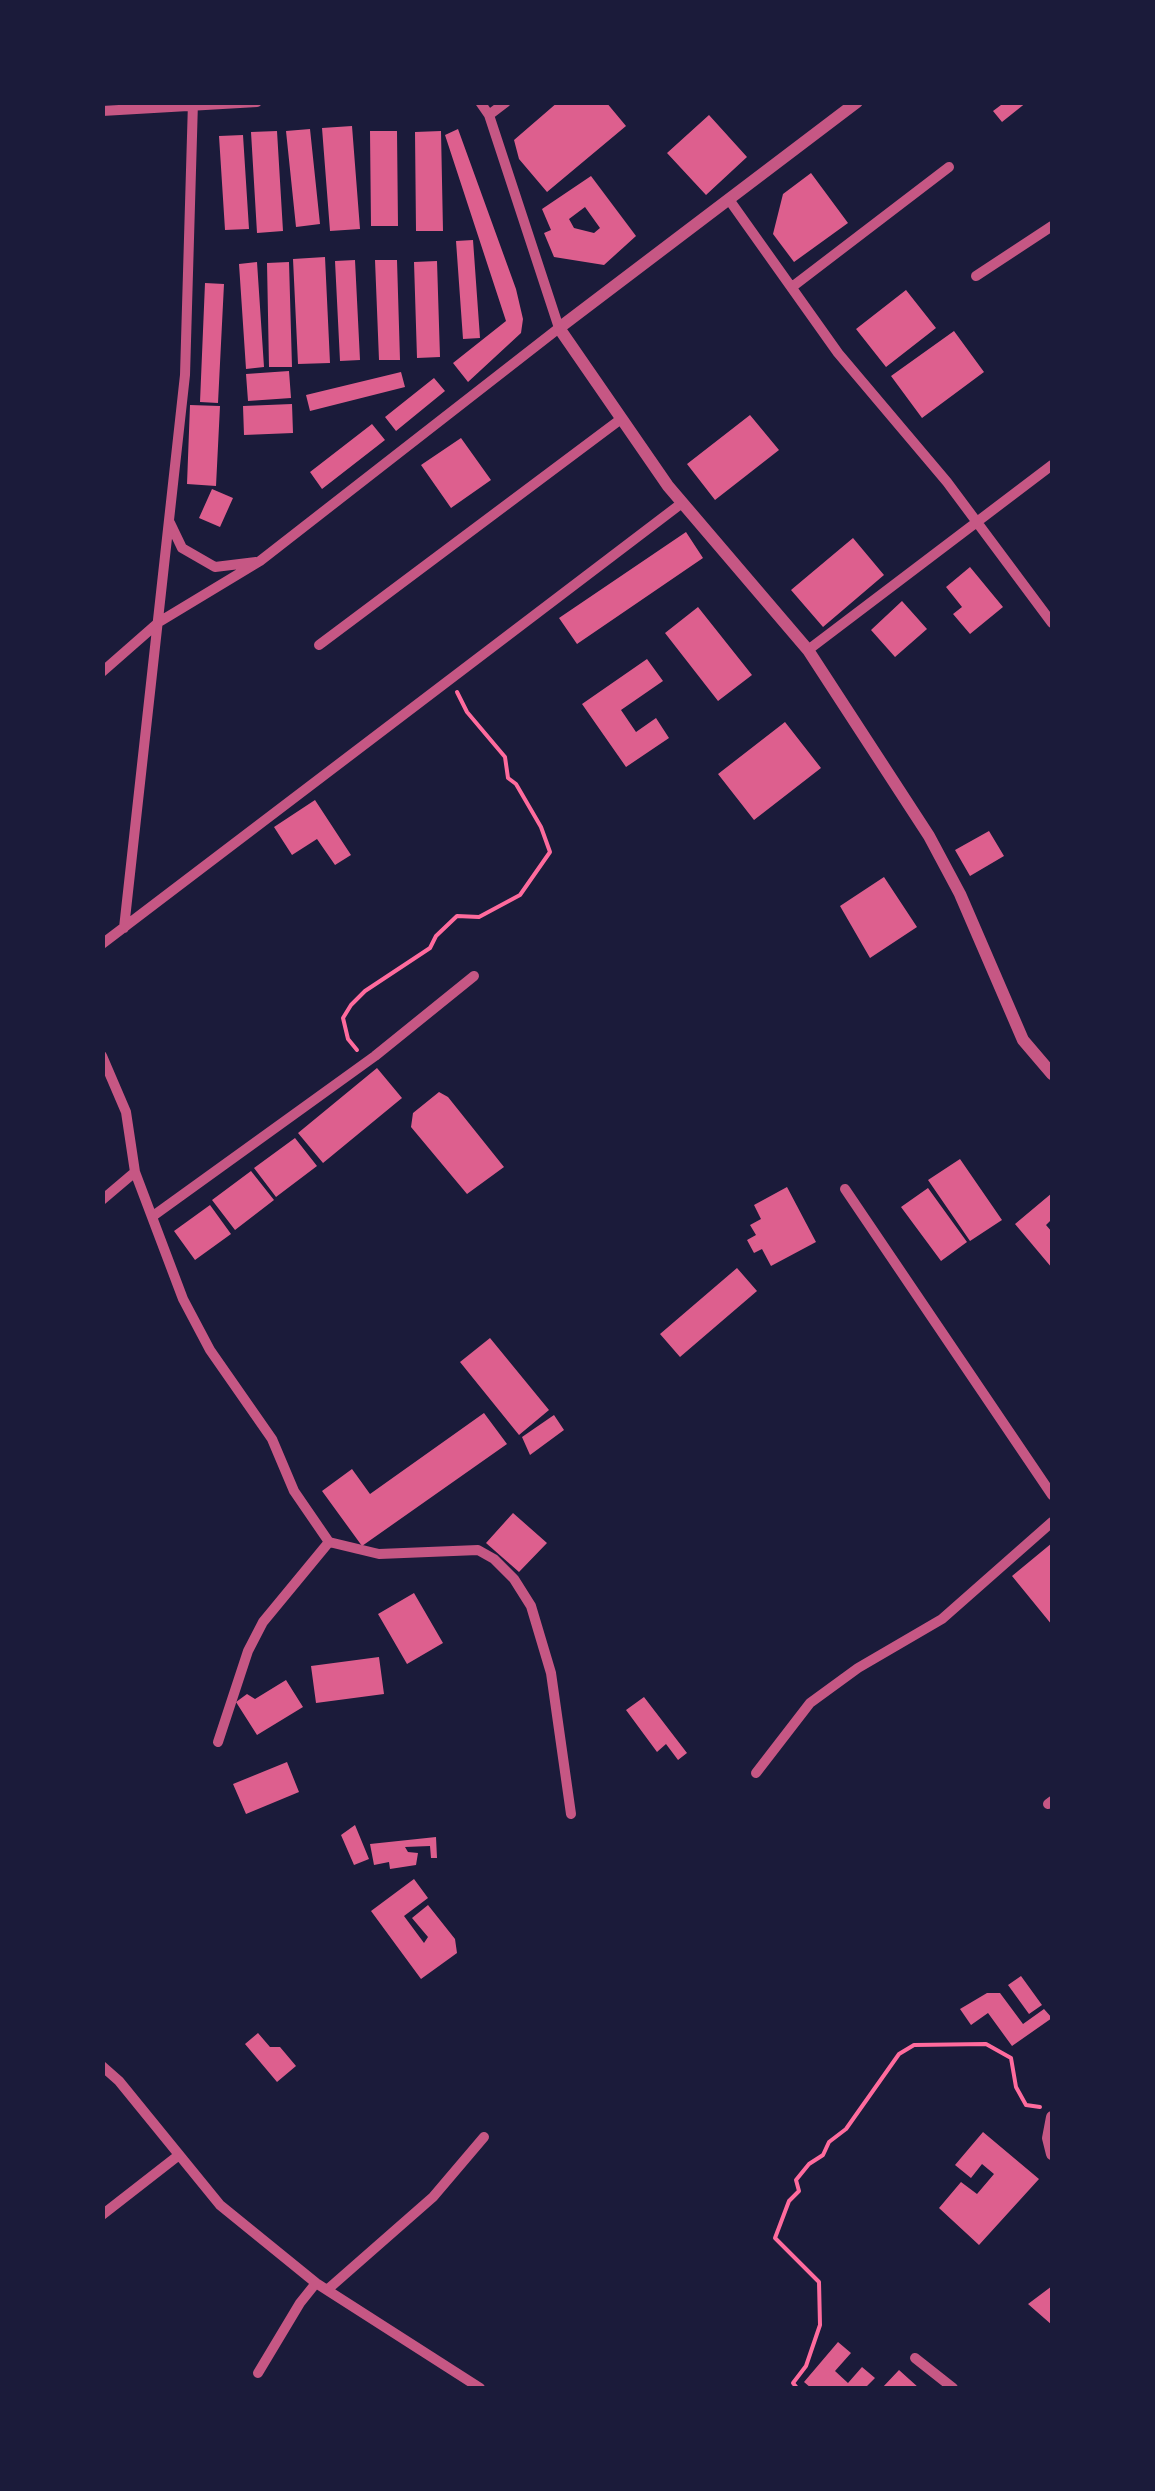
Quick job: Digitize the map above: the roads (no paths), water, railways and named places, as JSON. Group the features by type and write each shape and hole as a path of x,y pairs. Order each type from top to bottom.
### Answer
{"street":[{"path":"102,111 257,102"},
{"path":"480,102 489,116 559,328 682,504 808,650 929,836 960,894 1024,1040 1052,1074"},
{"path":"489,116 506,102"},
{"path":"102,672 159,622 260,561 857,102"},
{"path":"124,928 184,375 193,105"},
{"path":"792,287 948,167"},
{"path":"730,201 838,354 976,521 1052,623"},
{"path":"976,276 1052,226"},
{"path":"319,645 621,420"},
{"path":"808,650 1052,466"},
{"path":"102,944 682,504"},
{"path":"169,522 182,548 215,568 260,561"},
{"path":"153,1216 352,1073 474,976"},
{"path":"102,1056 126,1112 135,1172 191,1314 210,1350 272,1439 294,1492 329,1542 378,1554 478,1550 514,1578 531,1606 546,1647 570,1814"},
{"path":"102,1200 135,1172"},
{"path":"845,1189 1052,1495"},
{"path":"756,1773 810,1703 858,1668 942,1619 1052,1522"},
{"path":"218,1742 248,1651 263,1622 329,1542"},
{"path":"102,2066 119,2080 220,2205 322,2286 480,2388"},
{"path":"1052,2116 1048,2138 1052,2154"},
{"path":"258,2373 300,2303 433,2198 484,2138"},
{"path":"102,2215 179,2155"},
{"path":"914,2358 953,2388"}]}
